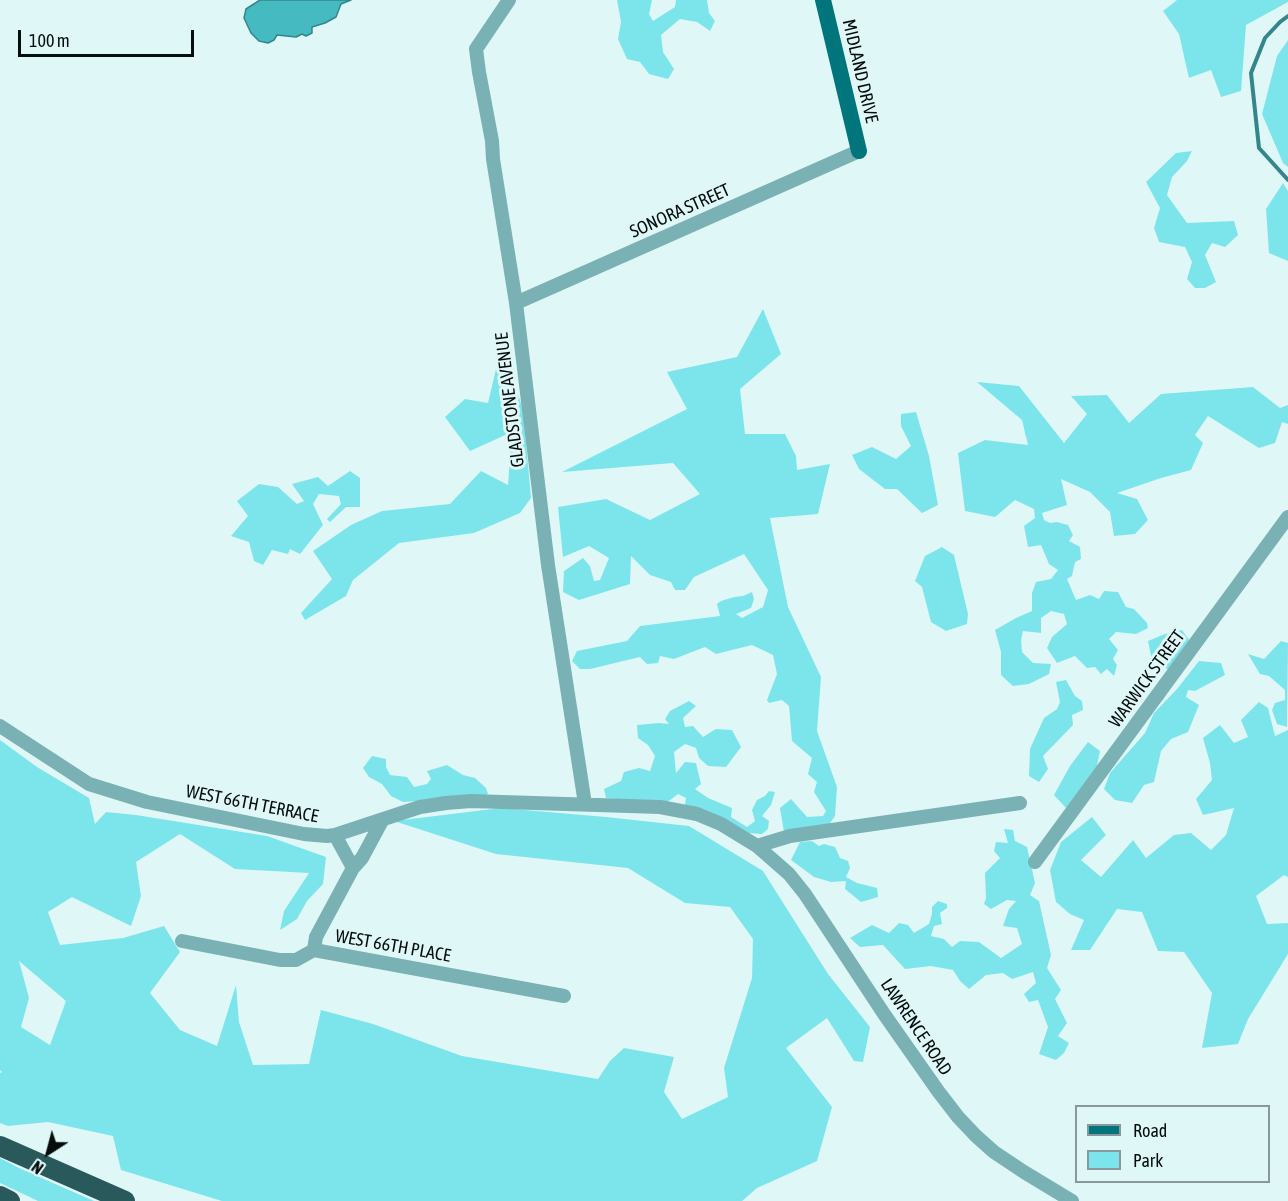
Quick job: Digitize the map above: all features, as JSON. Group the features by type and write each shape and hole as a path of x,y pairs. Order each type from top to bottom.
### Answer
{"highway":[{"path":"0,1146 124,1201"},
{"path":"0,1196 10,1201"}],"main road":[{"name":"MIDLAND DRIVE","path":"823,0 859,151"}],"street":[{"name":"GLADSTONE AVENUE","path":"509,0 476,49 478,72 492,141 516,303 548,565 585,804"},
{"name":"SONORA STREET","path":"516,303 859,151"},
{"name":"WARWICK STREET","path":"1035,862 1288,516"},
{"name":"WEST 66TH TERRACE","path":"0,726 89,784 147,802 304,834 335,835 420,807 446,803 471,801 585,804 660,807 697,814 722,824 757,846"},
{"path":"757,846 790,836 1020,803"},
{"path":"314,950 316,937 352,868 362,858 383,819"},
{"path":"335,835 352,868"},
{"name":"LAWRENCE ROAD","path":"757,846 789,874 805,894 884,1014 958,1117 994,1152 1072,1201"},
{"name":"WEST 66TH PLACE","path":"182,941 280,960 296,960 314,950 564,996"}],"green space":[{"path":"617,0 652,0 649,14 653,21 675,7 676,0 707,0 709,13 715,21 710,31 697,22 680,19 661,35 663,52 674,69 668,79 649,74 640,62 627,59 618,39 621,22"},
{"path":"1177,0 1288,0 1246,25 1241,91 1221,97 1211,70 1189,78 1179,34 1163,11"},
{"path":"1288,40 1288,167 1283,163 1262,114 1277,56"},
{"path":"1192,151 1187,161 1172,177 1167,195 1187,223 1234,221 1238,235 1225,247 1212,243 1205,255 1216,282 1205,288 1195,288 1187,279 1192,262 1185,247 1159,242 1154,228 1160,208 1146,182 1176,153"},
{"path":"1283,183 1288,191 1288,261 1269,253 1266,209"},
{"path":"763,309 781,354 740,389 745,434 785,434 796,456 797,470 830,464 818,514 770,518 788,607 821,677 817,731 837,787 835,816 826,829 784,832 780,808 791,799 807,817 823,816 826,811 814,792 817,782 808,774 812,758 792,741 789,706 782,700 769,703 767,700 777,674 773,655 752,645 716,654 705,647 674,659 660,656 658,663 647,664 640,657 590,669 580,669 572,661 577,651 627,641 640,626 720,616 717,604 734,597 752,592 754,599 751,608 736,614 742,618 763,607 768,590 744,554 694,577 685,590 675,590 671,582 650,575 631,556 630,584 579,600 563,592 564,571 583,558 590,566 594,581 600,580 609,558 589,546 563,557 558,507 606,499 650,520 700,494 673,463 562,472 687,409 667,372 737,357"},
{"path":"508,366 523,409 531,498 520,513 474,533 399,543 353,580 346,596 305,620 301,613 332,579 313,551 351,525 382,511 450,504 481,471 508,485 512,432 470,451 445,417 465,399 488,403 496,369"},
{"path":"977,382 1019,386 1064,443 1087,414 1071,396 1107,395 1129,423 1161,394 1253,387 1280,408 1288,405 1288,424 1282,422 1275,443 1259,448 1208,416 1195,435 1203,443 1191,470 1117,493 1137,499 1148,520 1135,534 1114,536 1110,512 1090,492 1061,479 1067,505 1042,513 1044,520 1050,523 1068,525 1073,535 1069,541 1080,547 1081,559 1075,562 1072,576 1067,579 1076,600 1090,595 1099,599 1104,591 1118,592 1126,607 1134,609 1147,623 1148,628 1136,634 1116,632 1109,639 1118,650 1113,659 1117,665 1114,676 1107,669 1101,674 1095,667 1087,668 1075,656 1057,663 1047,648 1052,637 1067,624 1064,614 1051,611 1041,618 1041,633 1023,631 1021,640 1022,652 1033,663 1051,664 1049,674 1029,684 1013,686 1001,675 1001,652 995,630 1032,611 1032,593 1036,582 1051,579 1058,570 1049,564 1041,545 1028,547 1024,526 1035,518 1034,509 1015,500 995,517 965,511 958,453 985,440 1028,445 1022,420"},
{"path":"916,412 929,456 938,505 922,513 897,489 885,489 859,469 852,455 872,447 896,459 911,446 901,426 901,414"},
{"path":"350,471 360,478 360,507 346,507 330,522 327,519 341,504 339,496 319,494 313,504 323,525 300,554 290,549 288,554 272,550 263,565 254,561 249,542 231,536 248,516 237,501 259,484 278,487 297,504 304,501 292,484 318,477 328,486"},
{"path":"942,547 954,555 968,614 967,624 946,631 931,622 922,587 915,581 925,556"},
{"path":"1182,630 1190,641 1169,670 1152,661 1148,641"},
{"path":"1281,641 1288,643 1287,727 1277,724 1272,710 1275,703 1285,700 1285,690 1269,676 1260,674 1248,654 1264,659"},
{"path":"1199,661 1221,663 1225,675 1195,691 1188,690 1186,697 1199,705 1188,732 1171,739 1161,751 1154,782 1144,785 1132,803 1115,800 1104,789 1110,773 1145,733 1154,713"},
{"path":"1066,680 1075,696 1082,701 1083,710 1072,715 1073,725 1043,756 1048,769 1039,782 1029,776 1030,749 1044,718 1057,709 1060,702 1056,682"},
{"path":"689,701 696,706 683,718 685,727 693,726 703,737 716,729 732,730 741,747 726,767 708,766 699,758 696,748 685,744 674,752 676,773 685,762 696,763 701,784 695,789 708,798 732,808 731,817 747,827 755,821 752,810 757,800 769,791 775,792 771,805 762,816 769,821 768,829 762,834 747,833 685,805 686,798 678,794 665,804 606,798 604,789 621,781 624,772 639,768 650,771 655,756 648,745 638,738 637,725 669,724 665,719 670,711"},
{"path":"1259,702 1268,708 1275,736 1288,730 1288,877 1284,875 1256,896 1267,924 1288,923 1288,954 1248,1019 1238,1044 1202,1048 1212,993 1184,952 1158,951 1142,912 1117,909 1090,950 1071,950 1084,920 1070,914 1056,902 1050,870 1061,842 1092,817 1106,835 1081,860 1101,877 1133,840 1146,858 1174,835 1191,833 1211,850 1226,835 1234,808 1203,815 1196,799 1212,780 1203,738 1220,725 1234,743 1248,737 1241,720"},
{"path":"0,740 37,767 89,798 95,824 106,812 136,815 267,836 326,857 323,884 307,901 297,919 280,930 284,911 309,873 235,869 180,834 136,862 141,896 131,926 72,897 48,912 60,945 123,938 164,926 180,952 150,993 180,1030 217,1046 236,985 239,1022 253,1065 309,1064 321,1010 373,1024 462,1056 598,1079 610,1061 624,1048 674,1057 664,1092 682,1119 728,1097 724,1068 752,978 753,939 730,907 685,903 628,868 496,854 394,821 501,808 689,826 763,871 828,974 870,1027 863,1062 854,1061 827,1018 786,1048 832,1107 817,1161 757,1188 742,1201 222,1201 121,1170 113,1136 48,1122 8,1126 0,1123 0,1073 2,1072 0,1070","holes":["19,961 66,1001 50,1045 21,1027 29,998"]},
{"path":"1088,742 1100,751 1096,771 1074,803 1066,808 1054,795 1070,766"},
{"path":"372,756 386,759 386,767 390,775 407,777 414,787 427,784 431,779 427,771 447,765 463,775 475,778 486,788 488,794 482,797 403,802 391,796 382,784 369,777 363,768"},
{"path":"1004,829 1013,830 1015,841 1027,847 1035,883 1030,895 1039,901 1051,955 1047,968 1061,990 1055,999 1067,1023 1058,1036 1069,1043 1064,1053 1056,1060 1039,1054 1048,1027 1038,1000 1029,1002 1024,994 1036,983 1033,972 1012,979 1003,973 986,975 969,989 953,970 931,966 905,969 883,945 860,947 850,938 872,925 889,933 899,923 908,925 914,933 929,924 932,907 938,901 947,904 947,908 940,913 942,924 934,926 931,936 944,939 952,947 960,941 979,942 1001,958 1022,944 1017,928 1003,926 1009,909 1016,901 1007,900 991,909 984,904 986,898 985,873 1000,858 994,851 996,842 1008,843"},
{"path":"812,841 819,846 824,844 835,847 840,858 848,861 850,868 846,877 857,883 877,888 878,897 861,902 845,889 846,881 831,882 814,877 791,860 800,842"},
{"path":"0,1158 94,1201 38,1201 0,1183"}],"shaded area":[{"path":"260,0 351,0 341,4 336,17 312,27 312,33 296,37 277,35 268,43 259,41 251,33 244,18 246,9"}],"waterway":[{"path":"1288,16 1265,38 1251,73 1259,148 1288,180"}]}
